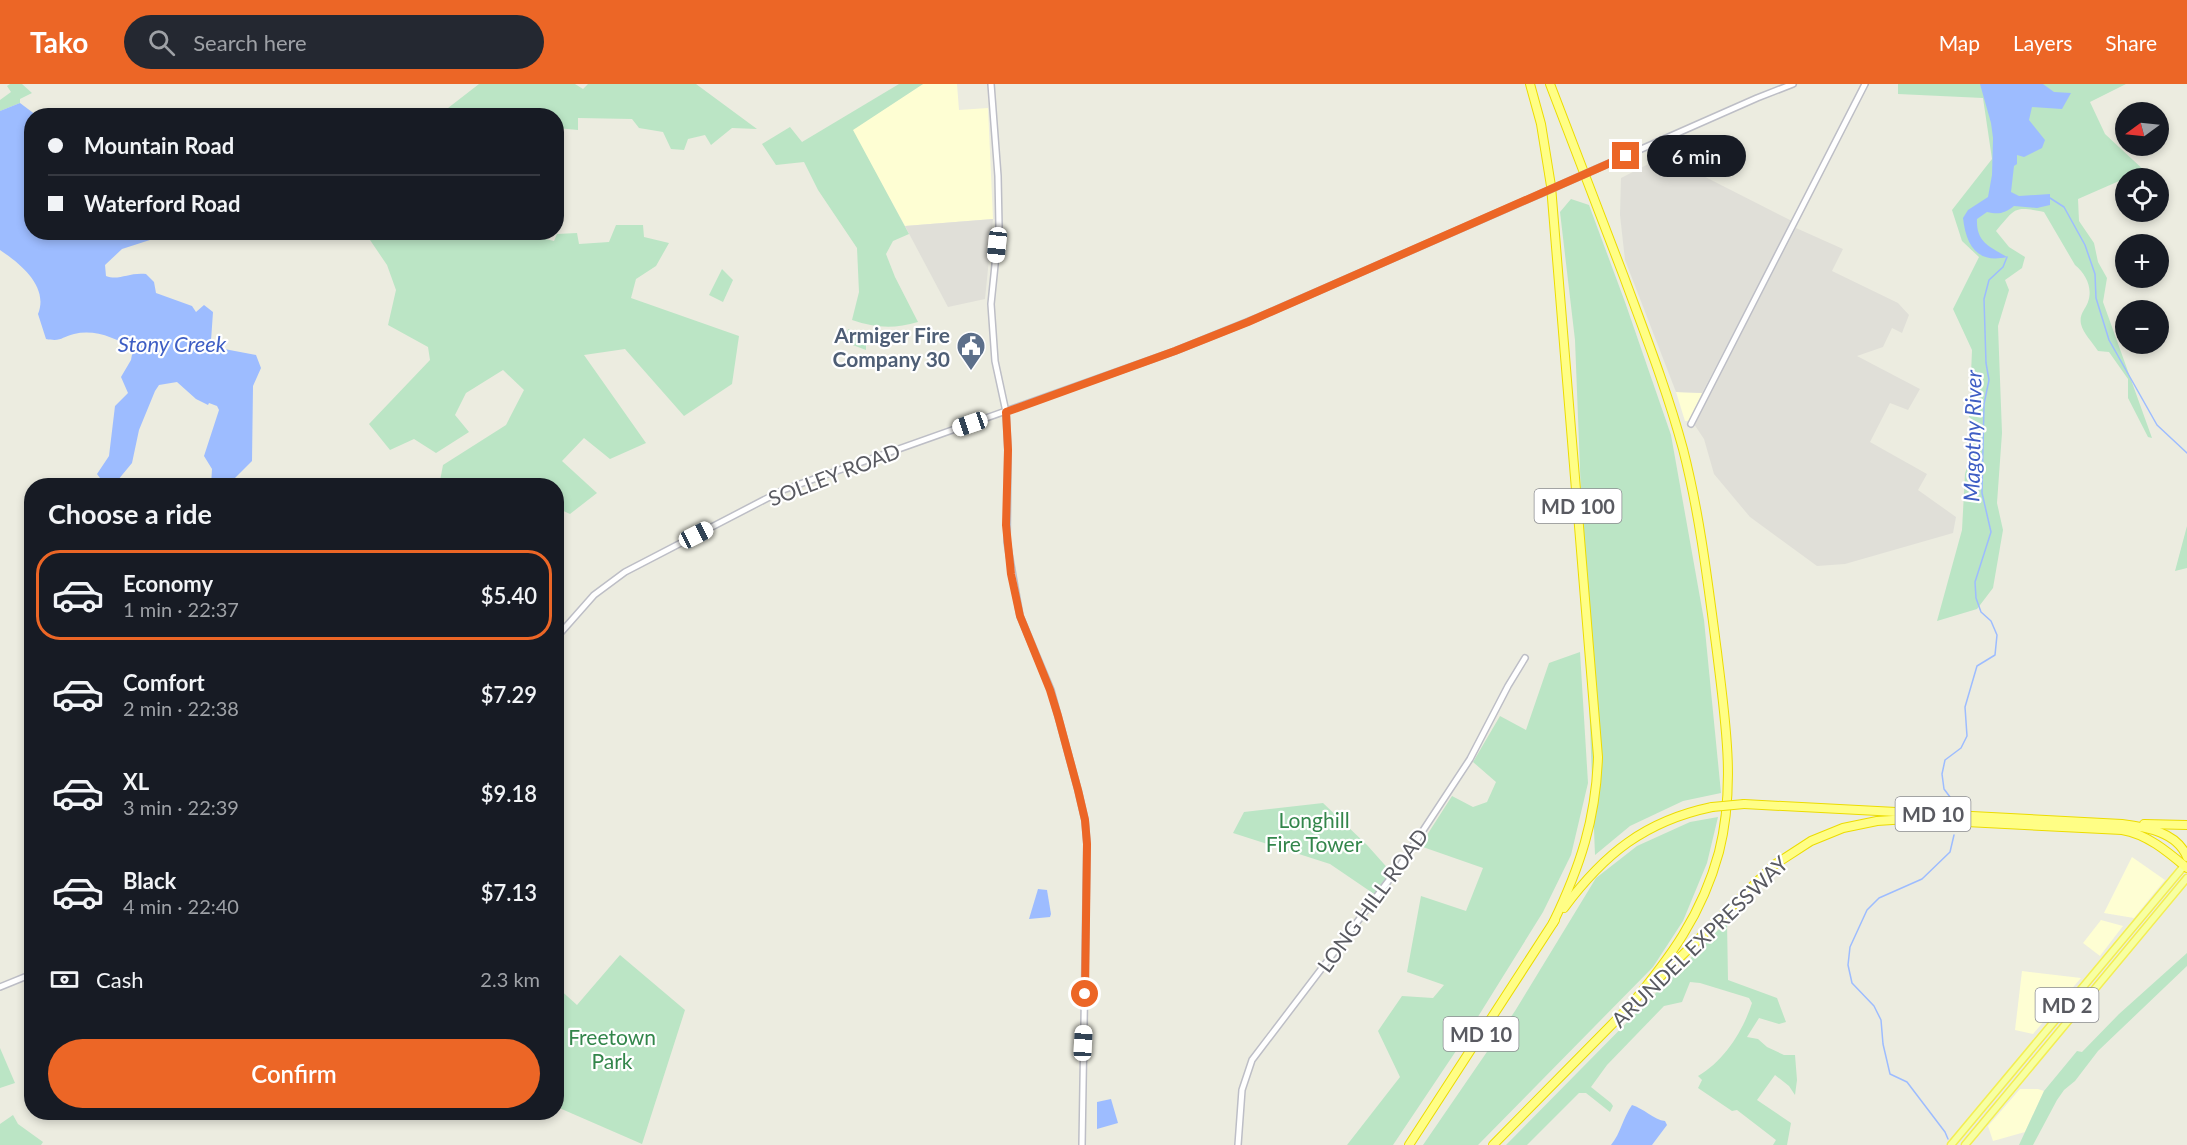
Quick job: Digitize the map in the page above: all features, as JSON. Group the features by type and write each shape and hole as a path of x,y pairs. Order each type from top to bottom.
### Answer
{"highway":[{"name":"MD 100","path":"1530,84 1541,124 1551,186 1598,757 1594,806 1586,842 1577,870 1553,923"},
{"path":"1550,84 1656,363 1684,451 1705,565 1728,747 1729,784 1726,818 1719,851 1706,890 1678,946 1629,1008"},
{"name":"MD 10","path":"1409,1145 1553,923 1591,873 1623,844 1656,825 1686,813 1712,807 1744,804 2121,824 2142,827 2164,834 2178,843 2186,863"},
{"name":"ARUNDEL EXPRESSWAY","path":"1494,1145 1774,866 1811,841 1828,833 1861,824 1908,819 2122,830 2140,835 2186,863"},
{"path":"2121,824 2187,825"}],"main road":[{"path":"992,84 999,226 991,304 995,361 1006,412 1008,450 1006,525 1011,574 1020,616 1053,699 1085,820 1087,859 1082,1145"},
{"name":"SOLLEY ROAD","path":"564,629 594,595 625,572 783,490 1175,351 1248,322 1793,84"},
{"path":"1691,424 1864,84"},
{"name":"LONG HILL ROAD","path":"1238,1145 1243,1084 1252,1060 1390,881 1470,759 1525,658"},
{"name":"MD 2","path":"1951,1145 2186,863"},
{"name":"MD 2","path":"1965,1145 2187,878"},
{"path":"0,987 24,977"}],"shaded area":[{"path":"923,84 957,84 959,110 988,108 993,219 905,226 852,130"},
{"path":"1664,156 1792,221 1702,393 1676,392 1625,260 1620,215 1621,178"},
{"path":"993,219 985,299 948,307 905,226"},
{"path":"1796,228 1843,249 1832,271 1898,303 1909,315 1902,333 1892,328 1883,347 1857,356 1920,389 1908,410 1890,403 1870,442 1927,474 1918,490 1956,517 1953,533 1845,564 1817,566 1750,517 1714,474 1704,439 1694,424"},
{"path":"1676,392 1702,393 1689,421 1685,421"},
{"path":"2132,857 2165,880 2134,918 2104,913"},
{"path":"2101,920 2123,926 2100,956 2083,943"},
{"path":"2022,971 2081,978 2033,1034 2015,1030"},
{"path":"2020,1089 2044,1091 2025,1132 1993,1141 1988,1126"}],"green space":[{"path":"22,84 32,93 20,99 20,103 0,111 0,100 11,92 7,86"},
{"path":"479,84 575,84 583,89 588,84 696,84 757,129 732,128 711,145 705,135 688,139 684,150 671,149 663,132 639,128 632,119 578,118 578,130 564,129 564,108 448,108"},
{"path":"899,84 923,84 853,130 909,234 893,241 886,254 918,322 885,327 852,320 859,292 857,248 818,190 804,162 776,165 762,144 790,127 802,142"},
{"path":"1898,84 2126,84 2090,102 2105,134 2115,143 2115,156 2129,156 2142,168 2115,168 2115,183 2078,199 2079,221 2094,243 2098,262 2107,278 2103,302 2115,335 2115,354 2122,354 2152,438 2148,437 2128,398 2128,379 2109,352 2098,351 2082,327 2081,317 2090,292 2085,277 2075,265 2044,212 2020,209 2012,213 1996,231 2009,247 2025,257 2022,268 2005,280 2009,290 1998,326 2002,433 1997,503 2003,530 1993,588 1977,609 1937,621 1962,530 1965,474 1977,430 1967,413 1970,399 1972,350 1953,309 1979,257 1962,241 1952,210 1992,159 1983,98 1898,94"},
{"path":"1571,199 1589,205 1671,435 1704,620 1721,793 1683,801 1630,826 1595,855 1575,340 1560,212"},
{"path":"616,225 643,225 644,237 669,243 656,266 636,279 631,298 739,336 732,384 684,416 625,349 584,355 646,443 610,459 584,438 562,461 597,493 570,514 564,511 564,478 441,478 443,465 506,425 524,390 503,370 466,393 455,415 469,432 436,453 414,439 390,450 369,424 430,360 428,347 388,325 396,290 387,265 370,240 554,241 564,240 564,234 577,233 579,244 609,242"},
{"path":"722,269 733,280 723,302 709,295"},
{"path":"848,329 866,337 866,350 842,341"},
{"path":"2187,526 2187,568 2175,571"},
{"path":"1580,652 1588,783 1571,855 1543,912 1466,1036 1393,1145 1347,1145 1400,1077 1378,1031 1402,996 1433,998 1444,985 1407,972 1421,896 1466,911 1483,868 1420,846 1452,796 1473,807 1487,802 1496,782 1473,762 1500,716 1526,730 1549,663"},
{"name":"Longhill Fire Tower","path":"1323,803 1367,845 1392,873 1377,896 1330,864 1233,833 1244,812"},
{"path":"1718,817 1707,863 1683,921 1653,967 1478,1145 1423,1145 1515,1011 1596,878 1637,846 1690,822"},
{"path":"1727,921 1728,980 1777,998 1786,1022 1779,1024 1759,1018 1747,1037 1758,1039 1767,1047 1784,1055 1795,1055 1797,1080 1795,1095 1789,1086 1775,1075 1757,1100 1791,1123 1787,1145 1773,1145 1776,1140 1737,1110 1732,1111 1698,1088 1702,1080 1698,1076 1724,1054 1738,1034 1752,1003 1749,998 1690,982 1682,1002 1664,1006 1607,1065 1591,1087 1611,1103 1613,1106 1610,1112 1586,1093 1579,1093 1527,1145 1506,1145"},
{"path":"2187,953 2187,966 2098,1051 2075,1081 2064,1090 2033,1145 2019,1145 2044,1091 2077,1051 2082,1052 2119,1014"},
{"name":"Freetown Park","path":"620,955 685,1010 642,1144 564,1110 564,993 577,1005"},
{"path":"0,1048 15,1083 0,1088"},
{"path":"13,1115 18,1124 43,1142 41,1145 0,1145 0,1124"}],"water":[{"path":"1980,84 2043,84 2054,92 2071,93 2062,109 2032,107 2029,120 2045,140 2042,148 2024,157 2017,155 2017,164 2014,166 2011,192 2019,196 2050,194 2050,205 2037,208 2014,206 2002,213 1987,212 1977,219 1981,238 2007,257 1988,258 1975,250 1967,236 1963,218 1968,210 1988,197 1992,175 1993,138"},
{"name":"Stony Creek","path":"20,103 27,108 24,108 24,240 150,240 122,249 105,265 106,276 115,278 146,274 154,282 156,293 192,306 196,312 204,305 213,312 211,341 219,348 256,355 261,368 253,386 252,461 235,478 211,478 212,469 204,456 219,410 217,406 209,403 208,405 196,399 177,382 159,385 155,391 139,430 132,463 120,478 100,478 97,474 109,456 115,406 128,393 121,377 131,360 133,349 112,338 90,333 74,334 58,340 46,339 38,314 40,295 36,286 24,269 0,250 0,111"},
{"path":"1038,889 1047,890 1051,914 1050,917 1029,919"},
{"path":"1111,1099 1118,1123 1097,1129 1097,1102"},
{"path":"1632,1105 1665,1121 1667,1125 1652,1145 1611,1145 1626,1115"}],"waterway":[{"path":"2050,198 2064,207 2085,245 2095,274 2096,298 2109,340 2157,425 2187,453"},
{"name":"Magothy River","path":"1953,801 1944,789 1942,774 1945,760 1961,748 1967,736 1965,707 1977,666 1995,655 1997,635 1991,621 1981,612 1976,598 1975,582 1991,532 1982,493 1984,404 1989,380 1986,363 1984,299 1989,280 2003,267 2007,257"},
{"name":"Magothy River","path":"1948,1139 1907,1082 1890,1074 1883,1044 1881,1020 1874,1006 1852,983 1848,965 1850,947 1867,910 1879,898 1922,879 1950,852 1954,835"}],"place":[{"name":"Armiger Fire Company 30","path":"971,372"}],"route":[{"path":"1085,994 1087,876 1085,820 1050,690 1020,616 1011,574 1006,525 1008,450 1006,412 1248,322 1626,156"}]}
